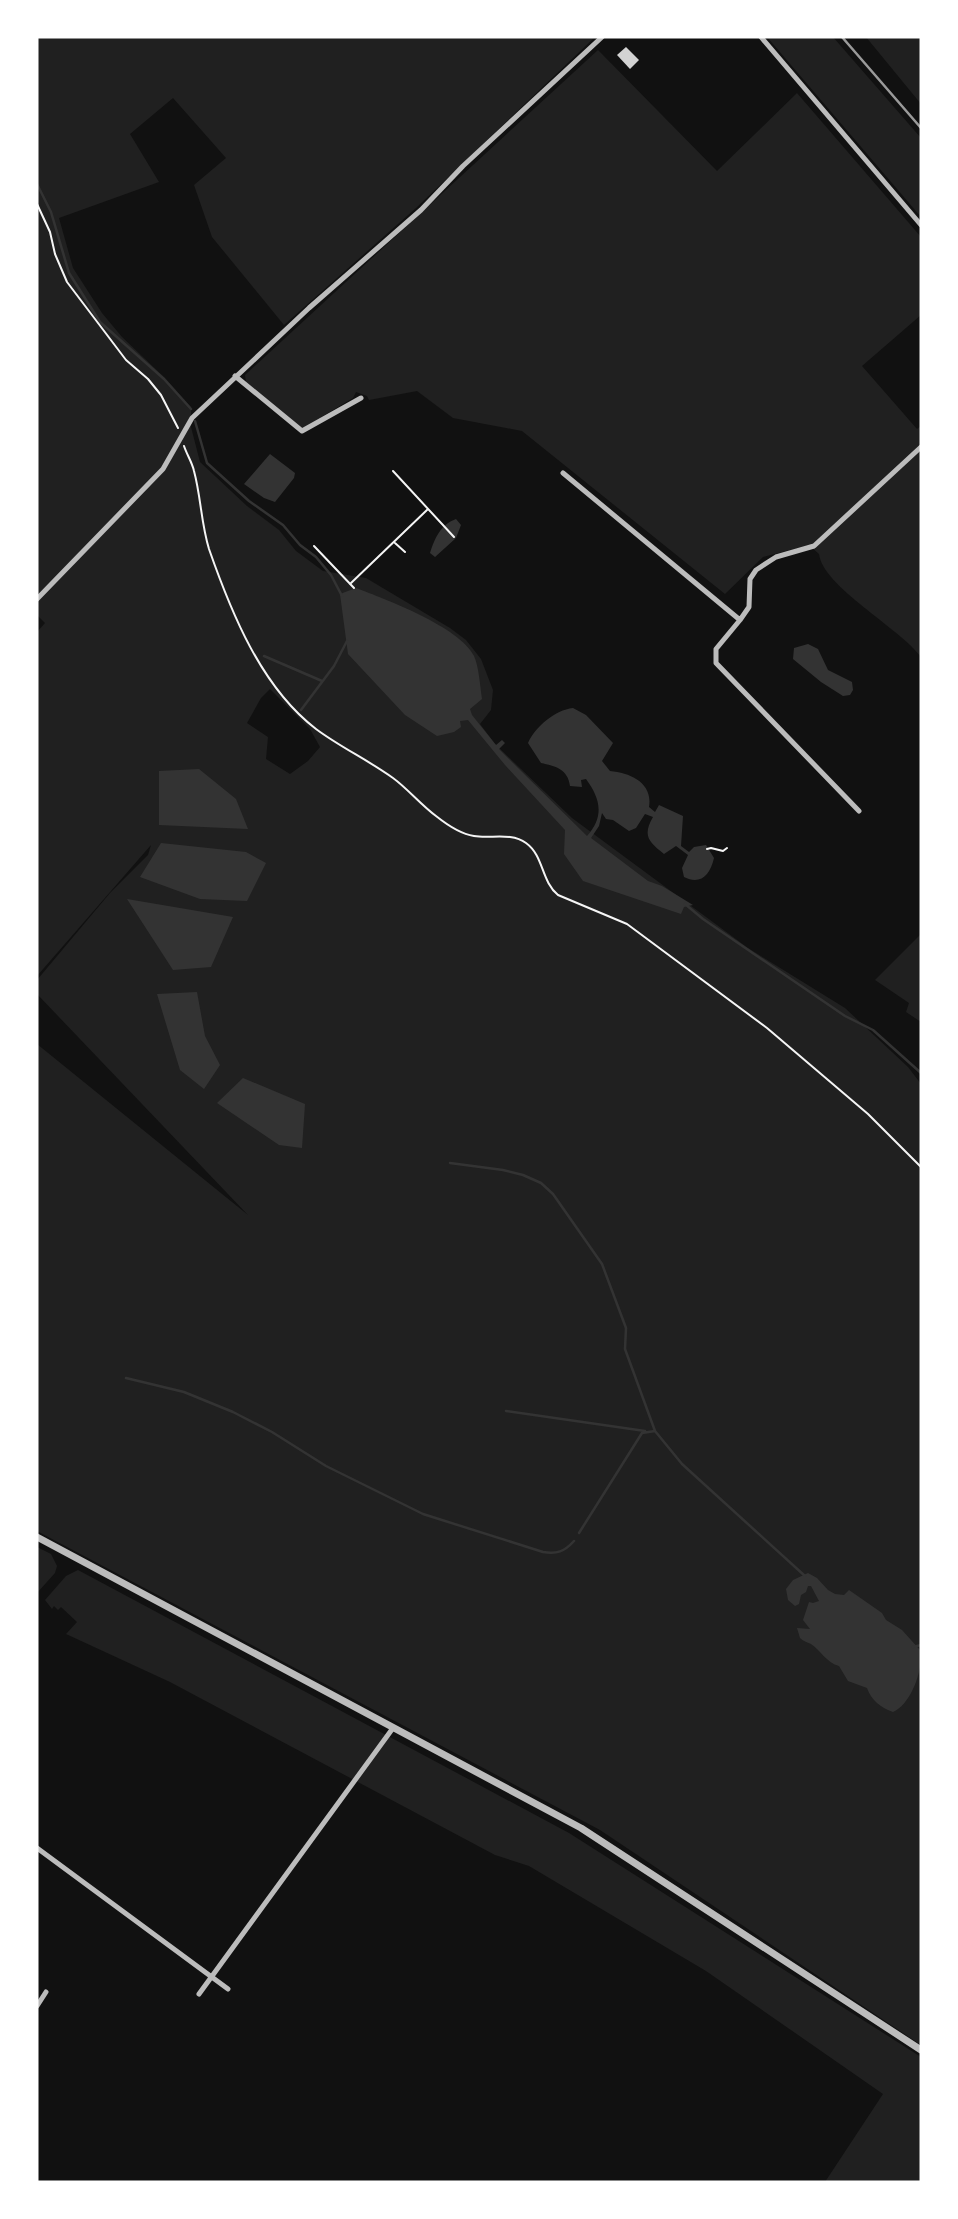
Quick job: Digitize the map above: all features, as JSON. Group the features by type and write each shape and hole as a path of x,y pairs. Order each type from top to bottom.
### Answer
{"street":[{"path":"37,599 163,469 192,418 235,376 421,210 463,166 602,37"},
{"path":"761,37 921,225"},
{"path":"235,376 302,431 360,398"},
{"path":"859,811 716,663 716,649 749,607 750,579 756,570 776,557 814,547 921,447"},
{"path":"563,473 740,620"},
{"path":"37,1537 616,1849 921,2050"},
{"path":"199,1994 393,1728"},
{"path":"37,1848 228,1989"},
{"path":"37,2006 46,1992"}],"path":[{"path":"37,204 67,282 126,360 162,395 176,423 194,472 203,529 230,604 270,677 302,717 317,730 393,778 436,816 465,834 508,837 523,841 535,850 549,888 558,895 627,924 767,1028 867,1114 921,1167"},
{"path":"393,471 454,537"},
{"path":"350,584 428,509"},
{"path":"393,542 405,552"},
{"path":"314,546 354,588"},
{"path":"708,849 723,851 727,848"}],"shaded area":[{"path":"37,37 595,37 416,208 284,325 212,237 194,185 226,158 173,98 130,134 159,182 59,218 73,268 102,313 191,407 191,427 200,462 247,506 279,530 296,551 323,571 366,578 466,640 481,659 493,690 491,710 480,724 495,744 572,818 748,948 845,1008 908,1067 921,1084 921,2045 600,1830 37,1531 37,1044 248,1215 37,994 37,980 110,893 148,855 151,845 37,976 37,632 45,623 37,615","holes":["270,689 310,729 320,747 308,761 290,774 266,759 268,737 247,723 261,698"]},
{"path":"767,37 833,37 921,138 921,217"},
{"path":"866,37 921,37 921,104"},
{"path":"598,50 717,171 797,93 921,237 921,315 862,366 917,429 921,426 921,657 834,580 824,567 819,554 809,545 763,557 725,594 522,431 453,418 417,391 369,400 367,396 356,392 353,398 303,428 246,382 245,375"},
{"path":"270,454 295,473 275,502 244,484"},
{"path":"456,519 461,525 456,538 435,557 430,553 436,537 442,528"},
{"path":"356,588 421,615 466,645 476,660 482,699 470,709 472,715 496,745 502,740 505,743 499,749 587,836 593,829 598,814 597,800 591,786 586,779 581,780 582,787 570,786 564,772 541,763 528,743 541,725 559,712 573,708 586,715 613,743 602,761 610,771 626,774 639,781 648,792 649,807 655,812 659,805 683,816 681,846 689,852 694,847 706,845 714,858 710,870 703,877 695,880 684,877 682,868 688,855 676,846 664,854 654,846 648,834 653,817 645,814 636,828 629,831 613,820 606,819 602,813 599,826 591,838 648,881 662,886 693,905 684,907 681,914 583,881 564,854 565,830 468,720 460,721 461,727 454,732 437,736 405,715 348,654 340,594"},
{"path":"808,644 818,649 828,670 852,682 853,690 850,695 843,696 793,659 794,648"},
{"path":"199,769 236,799 248,829 159,825 159,771"},
{"path":"161,843 246,852 266,863 247,901 200,899 140,877"},
{"path":"127,899 233,917 211,967 173,970"},
{"path":"921,934 921,1022 906,1012 909,1003 875,980"},
{"path":"197,992 205,1036 220,1065 204,1089 180,1070 157,994"},
{"path":"243,1078 305,1104 302,1148 279,1145 217,1103"},
{"path":"37,1547 51,1554 57,1566 55,1573 37,1593"},
{"path":"78,1570 569,1833 921,2057 921,2182 825,2182 883,2094 706,1971 529,1866 495,1855 170,1682 66,1634 77,1622 61,1607 58,1610 54,1606 52,1609 45,1600 66,1576"},
{"path":"808,1573 835,1594 844,1595 849,1590 882,1613 886,1620 902,1630 920,1650 920,1667 915,1685 905,1702 893,1712 874,1700 867,1688 848,1681 839,1666 800,1638 797,1628 810,1629 803,1620 809,1602 819,1601 811,1586 808,1586 806,1592 801,1595 799,1604 795,1606 788,1600 786,1589 793,1580"}],"building":[{"path":"626,47 639,60 630,69 617,55"}],"waterway":[{"path":"37,184 51,212 69,273 100,322 164,379 191,409"},
{"path":"195,421 207,463 249,501 283,525 300,545 316,557 331,575 342,596"},
{"path":"301,710 334,666 347,641"},
{"path":"264,656 322,681"},
{"path":"685,904 845,1016 873,1030 921,1073"},
{"path":"450,1163 523,1175 541,1183 553,1194 602,1264 626,1328 625,1349 655,1431 682,1464 805,1576"},
{"path":"126,1378 184,1392 233,1412 272,1432 326,1466 423,1514 543,1552 560,1551 574,1541"},
{"path":"506,1411 645,1431"},
{"path":"579,1533 642,1433 655,1431"},
{"path":"913,1647 921,1645"}],"railway":[{"path":"842,37 921,128"}]}
